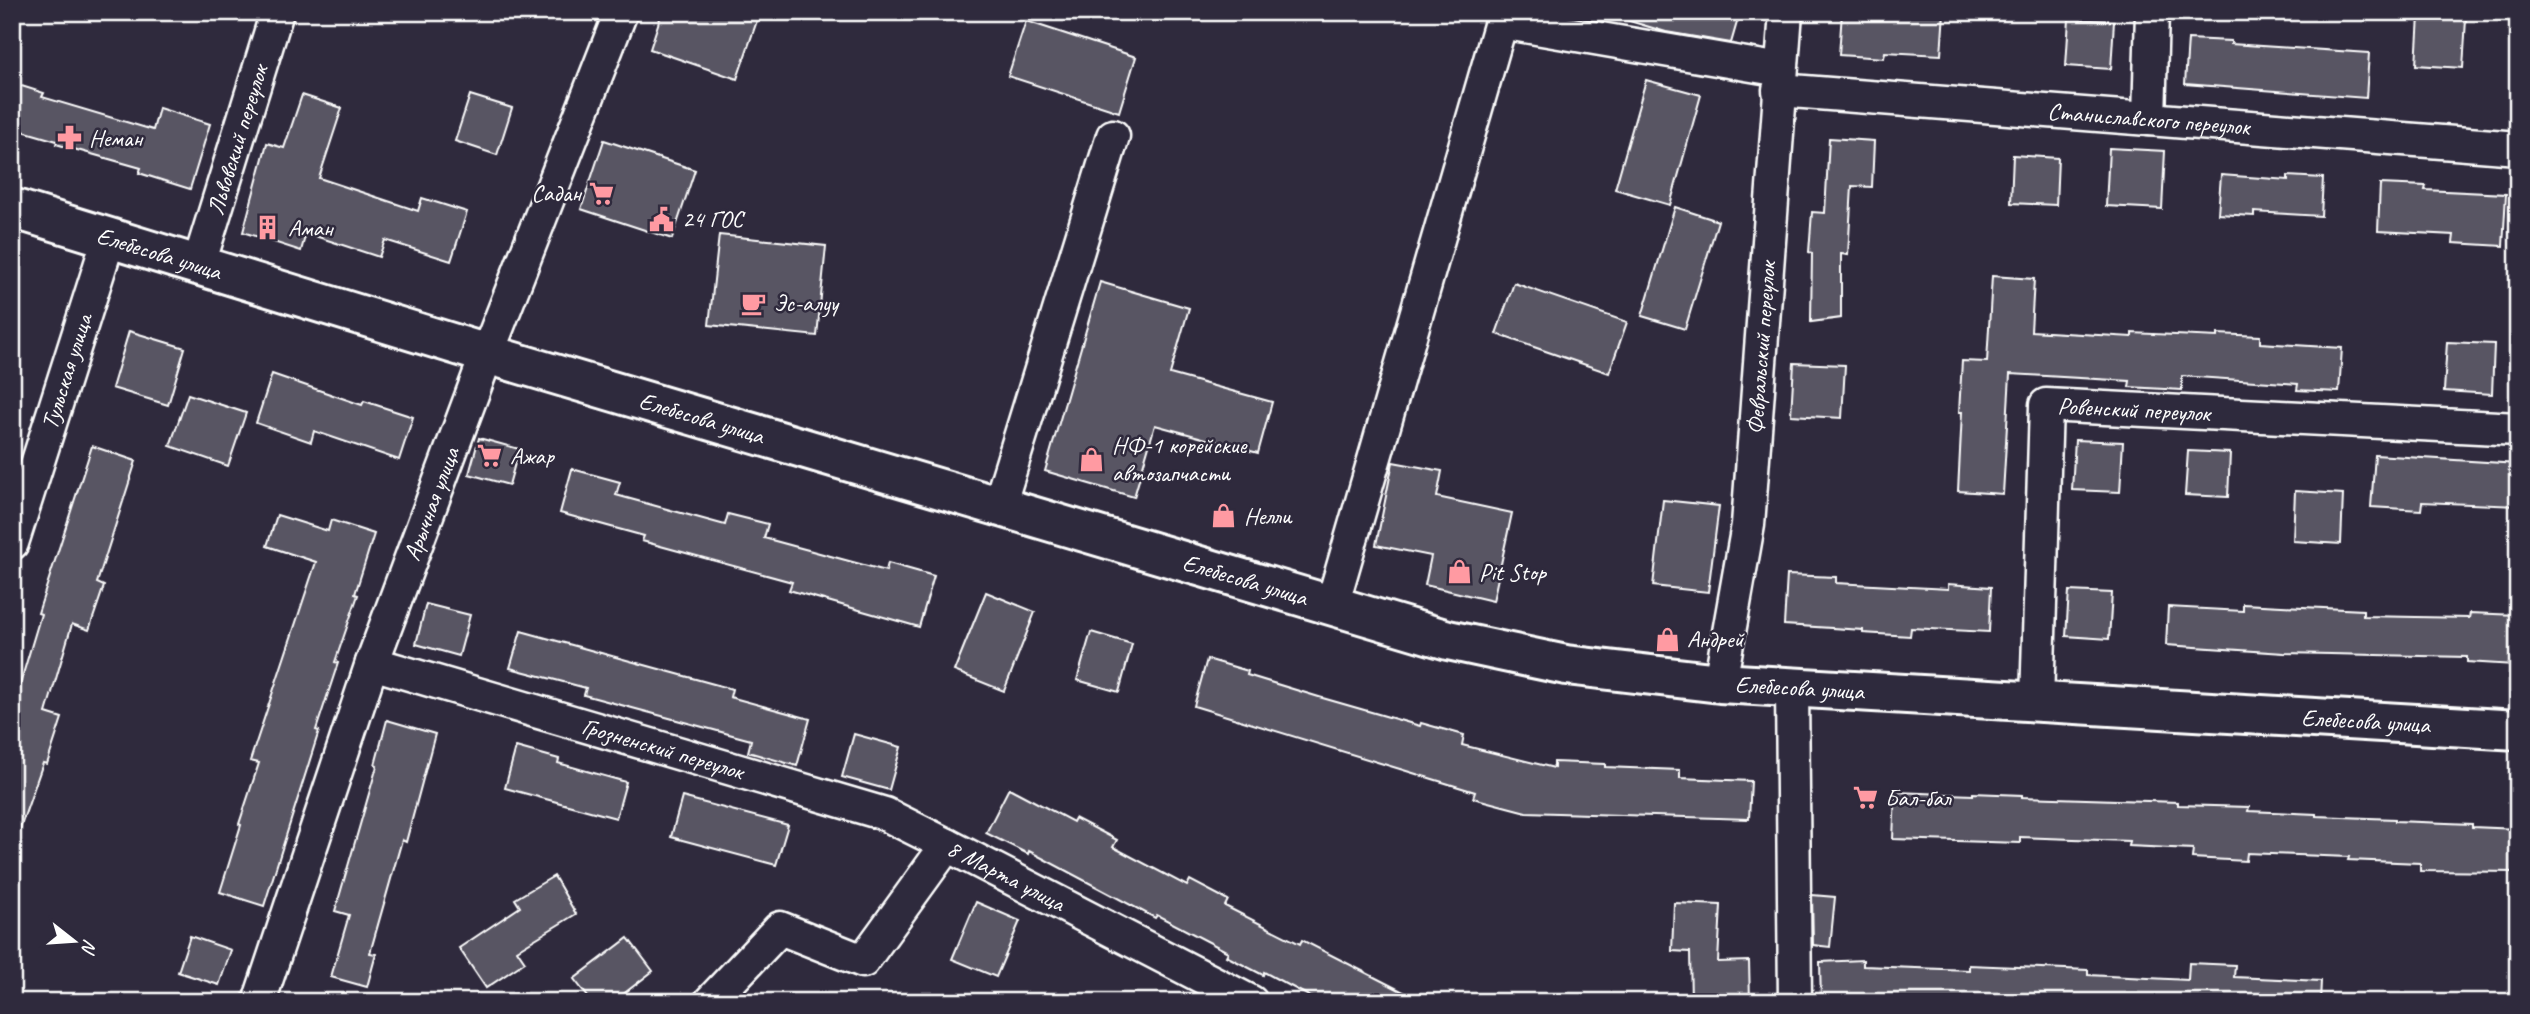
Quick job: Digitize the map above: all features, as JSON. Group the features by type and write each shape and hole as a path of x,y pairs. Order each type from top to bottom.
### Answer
{"main road":[{"name":"Елебесова улица","path":"12,208 487,354 1448,640 1566,665 1720,683 2518,730"}],"street":[{"name":"Львовский переулок","path":"198,267 277,12"},
{"name":"Арычная улица","path":"259,1002 372,663 487,354 621,12"},
{"name":"Февральский переулок","path":"1720,683 1748,525 1786,12"},
{"path":"2149,119 2152,12"},
{"name":"Станиславского переулок","path":"1332,605 1501,22 1780,80 2149,119 2518,148"},
{"path":"999,506 1113,136"},
{"name":"Тульская улица","path":"12,543 109,239"},
{"name":"Ровенский переулок","path":"2037,702 2046,405 2518,429"},
{"name":"Грозненский переулок","path":"372,663 885,814 947,845"},
{"path":"1793,687 1795,1002"},
{"name":"8 Марта улица","path":"710,1002 780,928 863,961 947,845 1251,1002"}],"building":[{"path":"662,12 760,12 737,79 650,49"},
{"path":"1624,12 1740,12 1731,43 1666,32 1623,19"},
{"path":"1842,12 1944,12 1941,55 1885,52 1884,58 1839,55"},
{"path":"2419,16 2466,19 2463,68 2416,65"},
{"path":"2069,19 2114,21 2111,69 2066,66"},
{"path":"1026,21 1136,57 1119,112 1008,76"},
{"path":"2188,39 2369,53 2366,98 2185,84"},
{"path":"1646,80 1701,95 1670,205 1615,189"},
{"path":"12,83 44,93 42,97 153,130 159,108 210,124 190,189 139,173 141,168 56,144 57,141 12,128"},
{"path":"302,95 342,108 319,178 418,211 422,198 467,212 451,261 385,240 379,257 306,233 301,251 243,232 267,143 284,148"},
{"path":"470,95 512,108 497,155 455,141"},
{"path":"1829,138 1874,141 1872,187 1852,186 1848,255 1841,254 1841,318 1811,322 1812,253 1809,252 1812,212 1825,213"},
{"path":"604,140 695,170 672,239 581,209"},
{"path":"2109,148 2165,151 2162,209 2106,206"},
{"path":"2013,155 2058,158 2056,205 2011,203"},
{"path":"2221,175 2288,180 2288,176 2323,178 2321,216 2254,212 2254,216 2218,214"},
{"path":"2380,184 2426,186 2425,190 2506,194 2503,246 2453,243 2454,235 2378,231"},
{"path":"1675,207 1718,221 1685,329 1642,316"},
{"path":"719,235 826,246 817,336 709,325"},
{"path":"1992,276 2034,279 2031,331 2132,337 2132,333 2260,336 2260,343 2342,348 2339,392 2297,390 2298,384 2182,376 2182,390 2129,387 2130,381 2010,374 2003,494 1958,491 1962,361 1987,362"},
{"path":"1100,282 1189,308 1170,374 1272,402 1258,453 1155,425 1134,497 1045,471"},
{"path":"1514,283 1627,322 1609,373 1496,334"},
{"path":"129,331 185,348 168,405 112,388"},
{"path":"2447,342 2494,344 2492,394 2444,391"},
{"path":"1794,363 1845,365 1842,418 1791,415"},
{"path":"272,374 362,405 364,401 413,417 399,460 314,431 311,442 256,423"},
{"path":"188,394 246,413 228,466 170,446"},
{"path":"479,438 519,449 509,485 469,474"},
{"path":"2075,440 2123,442 2120,492 2072,490"},
{"path":"92,446 136,461 97,583 104,586 89,630 72,624 46,713 62,718 47,764 43,763 16,840 12,839 12,711 41,614 38,613"},
{"path":"2188,451 2230,453 2228,497 2185,495"},
{"path":"2375,455 2518,464 2518,506 2422,502 2421,510 2371,507"},
{"path":"1393,462 1442,471 1437,497 1512,513 1493,601 1425,585 1431,556 1376,545"},
{"path":"572,469 620,482 616,495 725,525 728,514 768,524 764,538 886,571 888,563 934,576 919,627 789,590 792,582 642,541 644,536 560,513"},
{"path":"2295,491 2343,494 2341,544 2293,541"},
{"path":"1663,500 1719,506 1708,592 1653,586"},
{"path":"277,515 328,531 331,520 374,534 316,730 319,731 264,906 220,892 259,763 250,761 316,562 267,546"},
{"path":"1787,575 1836,577 1836,583 1948,589 1948,584 1991,587 1989,632 1911,628 1910,636 1784,625"},
{"path":"2069,591 2112,593 2109,639 2066,636"},
{"path":"986,592 1035,612 1004,691 954,671"},
{"path":"426,604 470,615 459,656 416,644"},
{"path":"2243,604 2363,610 2363,616 2469,618 2470,613 2517,615 2514,665 2467,662 2467,657 2284,653 2166,645 2168,607 2243,611"},
{"path":"521,631 732,689 730,697 810,719 797,766 748,752 751,740 584,695 586,688 510,668"},
{"path":"1091,632 1132,644 1119,692 1077,680"},
{"path":"1207,659 1248,671 1247,675 1319,697 1420,726 1421,723 1464,735 1462,745 1554,768 1554,762 1605,764 1605,767 1680,770 1680,778 1751,781 1749,819 1526,812 1473,798 1475,792 1194,706"},
{"path":"387,720 435,734 406,842 402,840 370,953 376,954 367,987 331,977 349,915 335,911 377,766 375,765"},
{"path":"854,734 901,747 889,790 842,777"},
{"path":"516,747 559,759 558,763 626,782 616,818 505,788"},
{"path":"1009,788 1073,822 1075,818 1117,840 1113,847 1187,886 1190,880 1228,900 1225,906 1300,944 1302,940 1423,1002 1320,1002 1264,972 1263,975 1226,956 1228,952 1157,915 1155,918 1029,851 1028,854 986,833"},
{"path":"1895,792 2178,802 2178,805 2249,807 2248,811 2518,829 2518,872 2420,871 2420,863 2348,860 2349,857 2247,853 2246,861 2192,858 2193,849 2128,846 2129,841 2020,837 2020,843 1893,839"},
{"path":"682,797 788,825 776,865 671,837"},
{"path":"554,876 576,914 517,950 525,962 486,988 459,948 520,907 515,899"},
{"path":"1812,895 1835,897 1830,947 1813,945"},
{"path":"976,902 1020,921 996,977 952,959"},
{"path":"1674,903 1721,905 1718,962 1749,961 1750,1002 1691,1002 1690,952 1672,951"},
{"path":"190,936 231,950 219,985 178,972"},
{"path":"628,938 653,971 613,1002 592,1002 574,979"},
{"path":"1863,960 1863,966 1969,970 1969,965 2088,970 2088,975 2188,980 2189,963 2235,965 2234,977 2321,981 2320,1002 1821,1002 1820,962"}],"place":[{"name":"Неман","path":"69,138"},
{"name":"Садан","path":"601,193"},
{"name":"24 ГОС","path":"662,219"},
{"name":"Аман","path":"268,228"},
{"name":"Эс-алуу","path":"754,303"},
{"name":"Ажар","path":"490,456"},
{"name":"НФ-1 корейские автозапчасти","path":"1092,459"},
{"name":"Нелли","path":"1224,516"},
{"name":"Pit Stop","path":"1459,572"},
{"name":"Андрей","path":"1667,639"},
{"name":"Бал-бал","path":"1865,798"}]}
